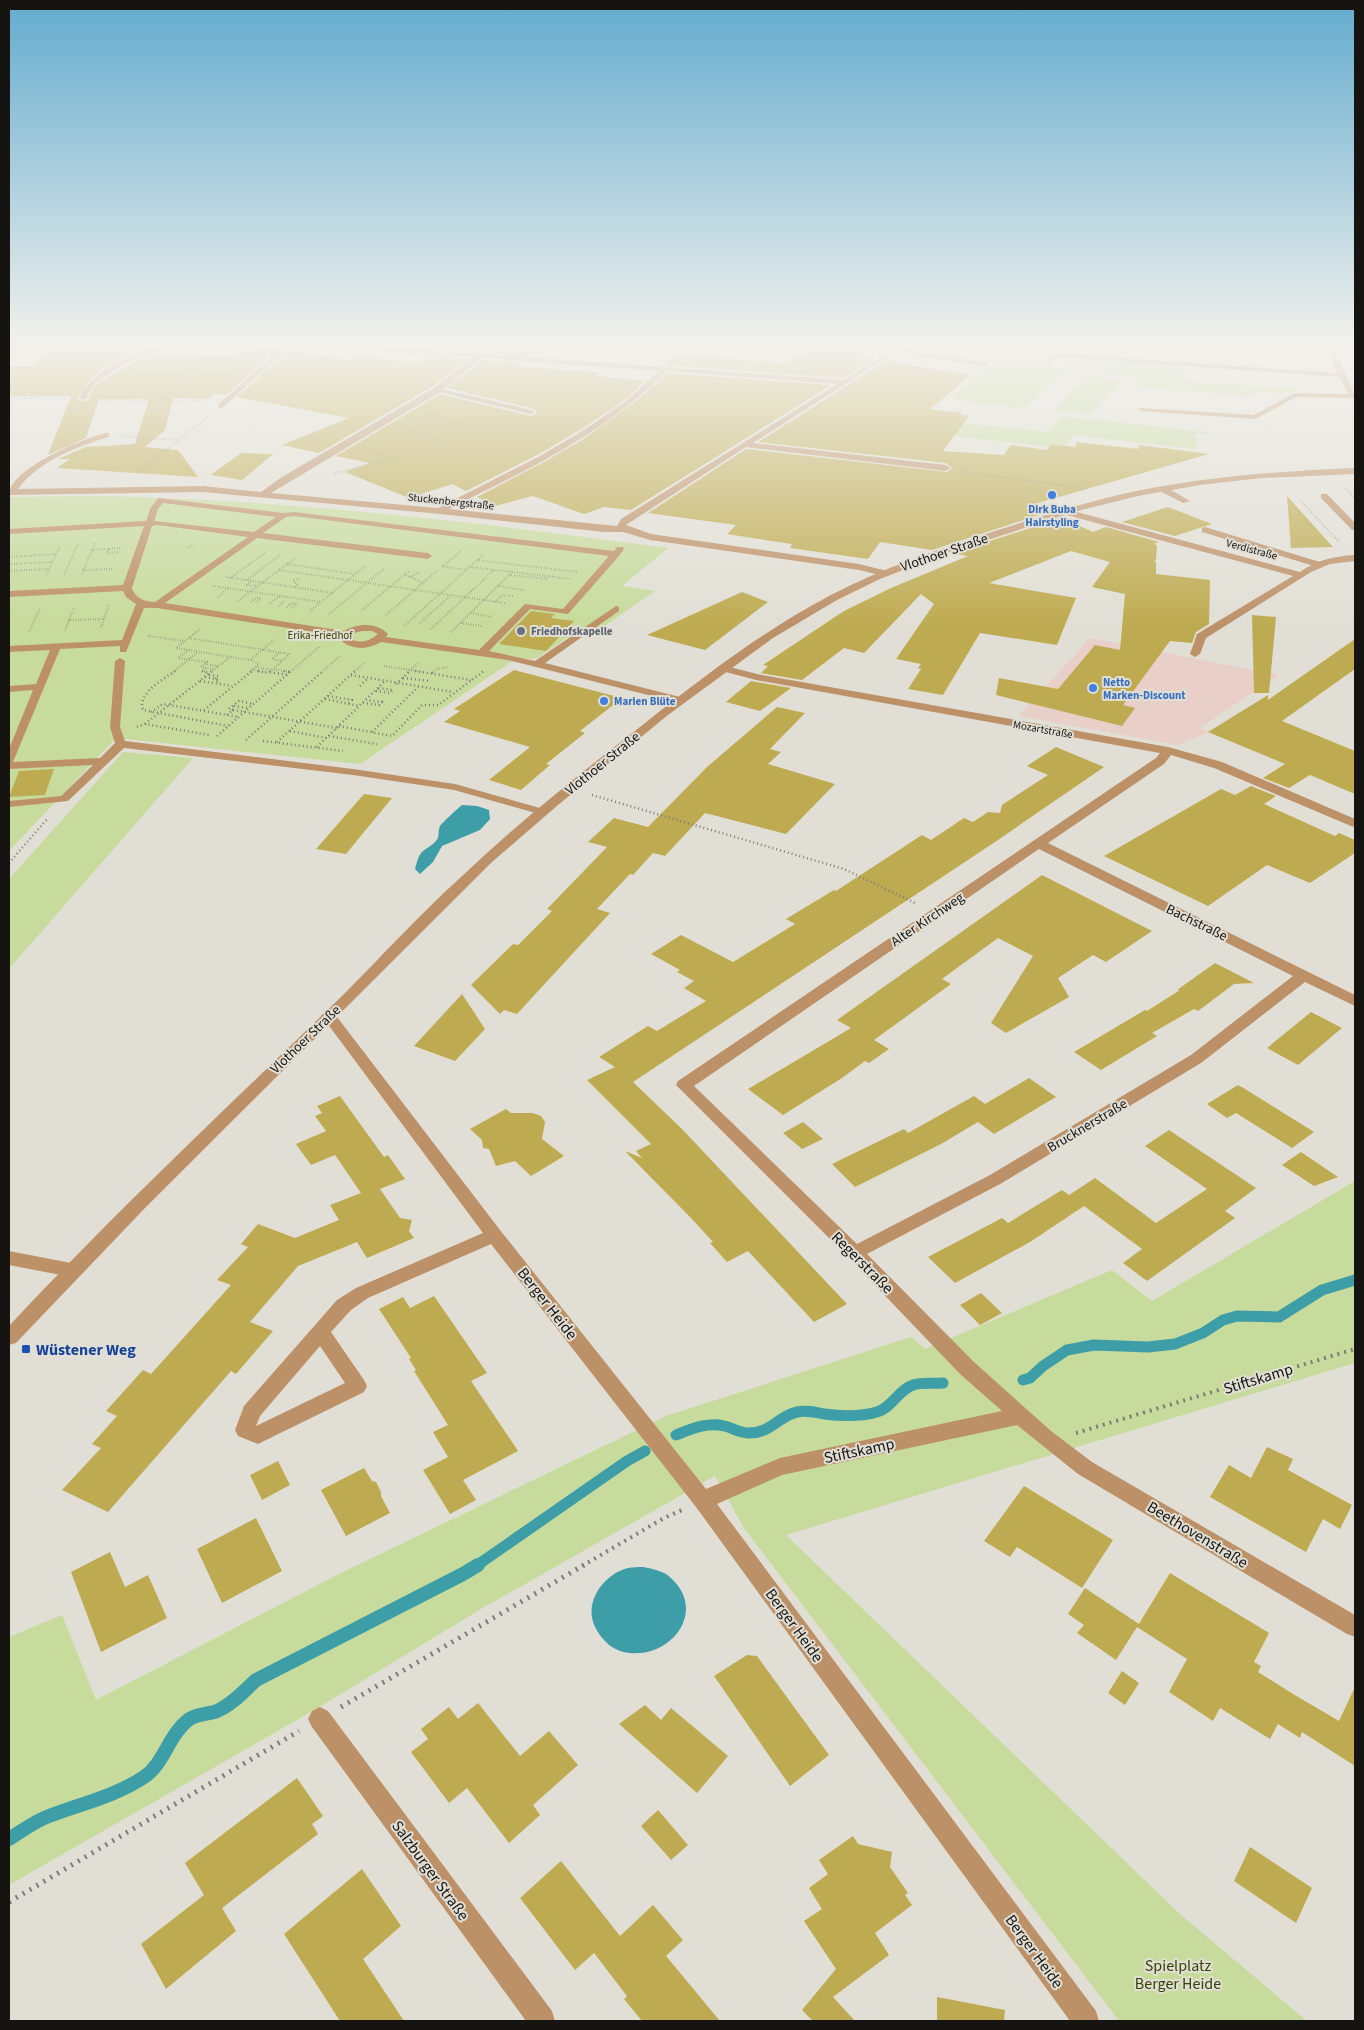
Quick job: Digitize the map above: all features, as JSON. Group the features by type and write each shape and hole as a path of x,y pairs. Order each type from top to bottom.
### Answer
{"street":[{"name":"Stuckenbergstraße","path":"10,492 21,480 64,450 103,436"},
{"path":"263,494 359,436"},
{"path":"440,511 580,436"},
{"path":"624,529 621,525 624,522 761,436"},
{"path":"746,445 946,468"},
{"name":"Vlothoer Straße","path":"9,1338 71,1270 467,878 570,788 680,700 722,668 812,610 884,573 956,547 1105,500 1164,488 1273,476 1355,471"},
{"name":"Stuckenbergstraße","path":"10,492 195,489 263,494 604,529 624,529 650,537 859,567 884,573"},
{"name":"Verdistraße","path":"1066,512 1301,575"},
{"path":"1195,654 1201,636 1317,564 1337,559 1354,558"},
{"name":"Mozartstraße","path":"722,668 756,677 1168,752 1218,765 1355,823"},
{"name":"Alter Kirchweg","path":"684,1085 1160,761 1168,752"},
{"name":"Bachstraße","path":"1039,844 1355,1000"},
{"name":"Brucknerstraße","path":"855,1254 996,1179 1164,1079 1233,1032 1304,975"},
{"name":"Berger Heide","path":"329,1016 494,1234 703,1501 1086,2021"},
{"name":"Regerstraße","path":"684,1085 967,1368 1044,1437"},
{"path":"321,1332 357,1386 258,1436 245,1430 251,1412 344,1305 362,1292 494,1234"},
{"path":"9,1258 71,1270"},
{"name":"Stiftskamp","path":"703,1501 780,1467 1020,1416"},
{"name":"Beethovenstraße","path":"1044,1437 1085,1468 1355,1627"},
{"name":"Salzburger Straße","path":"320,1719 542,2021"}],"lane":[{"path":"1164,488 1186,500"},
{"path":"1324,496 1355,528"},
{"path":"9,649 126,642 141,603 129,595 127,588 154,508 161,500 284,515 294,514 478,537 619,550 565,612 528,606 482,653"},
{"path":"157,605 284,515"},
{"path":"9,531 150,523 259,534 428,556"},
{"path":"1205,530 1317,564"},
{"path":"9,594 127,588"},
{"path":"140,605 157,605 346,634 352,630 372,628 380,630 383,634 381,639"},
{"path":"537,664 616,609"},
{"path":"346,634 344,638 346,642 353,644 364,644 381,639 482,653 537,664 680,700"},
{"path":"9,761 57,646"},
{"path":"120,661 115,727 121,744"},
{"path":"9,689 39,687"},
{"path":"9,804 64,799 121,744"},
{"path":"121,744 343,771 455,787 542,812"},
{"path":"9,766 104,761"}],"path":[{"path":"117,436 179,440"},
{"path":"121,490 124,484 184,436"},
{"path":"426,436 448,443"},
{"path":"345,444 402,462"},
{"path":"946,468 966,473 1076,487 1105,500"},
{"path":"1301,501 1354,558"},
{"path":"57,646 102,526"},
{"path":"21,648 86,527"},
{"path":"372,628 478,537"},
{"path":"403,627 500,539"},
{"path":"92,550 122,548"},
{"path":"109,549 108,553 121,552"},
{"path":"230,578 268,551"},
{"path":"247,580 283,553"},
{"path":"9,557 56,554"},
{"path":"360,613 404,574 428,556"},
{"path":"477,560 597,575"},
{"path":"9,564 52,562"},
{"path":"287,564 356,574"},
{"path":"328,616 388,566"},
{"path":"9,571 49,569"},
{"path":"84,570 114,569"},
{"path":"279,570 528,606"},
{"path":"429,631 494,570"},
{"path":"396,684 512,572"},
{"path":"201,574 333,593"},
{"path":"294,587 297,585 294,580 300,579 305,574"},
{"path":"404,574 423,583"},
{"path":"509,575 547,579"},
{"path":"249,586 246,585 251,581"},
{"path":"243,590 249,586 257,586"},
{"path":"215,599 228,588"},
{"path":"94,644 115,589"},
{"path":"501,602 508,595"},
{"path":"267,606 281,596"},
{"path":"420,623 450,596"},
{"path":"435,598 446,600"},
{"path":"285,609 292,603 297,604 290,610"},
{"path":"428,605 438,606"},
{"path":"420,612 430,614"},
{"path":"415,616 426,618"},
{"path":"68,620 104,619"},
{"path":"196,626 203,627"},
{"path":"267,637 276,639"},
{"path":"188,638 290,654 271,670"},
{"path":"126,642 185,641"},
{"path":"216,736 321,645 312,644"},
{"path":"246,740 353,644"},
{"path":"189,650 178,658 207,662 205,664"},
{"path":"199,651 143,697 141,704 143,710 228,726"},
{"path":"279,653 272,659 282,661"},
{"path":"145,724 230,657"},
{"path":"277,742 368,659"},
{"path":"250,660 259,664 256,668"},
{"path":"411,660 456,667"},
{"path":"205,664 219,666"},
{"path":"205,664 201,667 215,669"},
{"path":"384,666 472,680"},
{"path":"432,673 451,667"},
{"path":"206,668 202,671 218,676 214,679"},
{"path":"203,710 256,668 291,672"},
{"path":"252,670 271,670 288,675"},
{"path":"233,708 273,717 392,736 422,705 438,705 485,671 475,670"},
{"path":"350,675 454,692"},
{"path":"204,677 219,680 215,683"},
{"path":"360,686 369,678"},
{"path":"403,678 430,681"},
{"path":"317,747 386,680"},
{"path":"414,686 421,680"},
{"path":"200,681 233,686"},
{"path":"372,732 419,687"},
{"path":"375,691 390,693 393,690 378,688"},
{"path":"328,696 343,700 348,704 360,706"},
{"path":"325,698 352,700 348,704"},
{"path":"363,703 378,705 382,702 366,700"},
{"path":"227,715 239,701 254,704"},
{"path":"151,712 163,704 239,717"},
{"path":"233,708 249,708"},
{"path":"289,731 377,744"},
{"path":"570,788 844,869 935,913"},
{"path":"9,863 64,799"},
{"name":"Stiftskamp","path":"1044,1437 1075,1433 1355,1349"},
{"path":"9,1902 664,1518 703,1501"}],"shaded area":[{"path":"1090,638 1279,675 1200,728 1209,732 1178,745 1019,716"}],"green space":[{"path":"952,436 1073,436 1067,446 1051,444 1049,447"},
{"path":"1079,436 1195,436 1197,441 1194,449"},
{"name":"Erika-Friedhof","path":"121,496 337,509 470,523 668,548 622,586 655,591 593,634 567,638 537,658 514,660 360,764 116,738 9,851 9,497"},
{"path":"123,752 193,758 9,969 9,879"},
{"name":"Spielplatz Berger Heide","path":"1355,1181 1355,1363 786,1535 1181,1915 1307,2021 1119,2021 744,1528 715,1476 481,1609 316,1709 9,1885 9,1637 62,1615 96,1700 339,1574 666,1416 911,1337 925,1349 1112,1270 1152,1301"}],"water":[{"path":"462,805 477,806 489,810 490,819 480,830 442,846 433,862 420,874 415,869 420,855 437,840 440,826"},
{"path":"643,1567 662,1572 671,1578 681,1591 686,1604 685,1617 680,1629 671,1640 659,1648 645,1652 624,1652 609,1645 595,1627 592,1618 594,1599 598,1590 611,1576 628,1568"}],"building":[{"path":"56,436 87,436 86,438 48,455"},
{"path":"138,436 158,436 145,447 178,450 198,477 57,468 70,459 58,459 86,447 135,444"},
{"path":"305,436 348,436 319,453 282,445"},
{"path":"370,436 570,436 539,454 466,491 452,484 409,498 345,472 370,463 336,456"},
{"path":"588,436 750,436 631,510 604,507 584,514 533,496 495,506 477,497"},
{"path":"768,436 954,436 943,451 1004,455 1011,445 1047,450 1051,444 1075,447 1077,442 1138,449 1139,445 1209,454 1031,505 1048,512 932,550 880,542 868,559 790,548 792,544 727,534 736,525 648,513 746,449 947,472 952,468 946,463 758,442"},
{"path":"241,453 273,454 242,480 211,475"},
{"path":"1287,496 1333,547 1291,548"},
{"path":"1168,507 1212,524 1175,536 1122,522"},
{"path":"1062,518 1093,532 1106,527 1159,542 1153,544 1157,545 1156,560 1154,562 1156,562 1156,574 1210,580 1209,624 1196,632 1192,643 1170,641 1123,705 1135,708 1122,726 996,695 999,678 1058,689 1095,645 1120,650 1125,594 1092,587 1110,562 1071,551 989,583 1076,598 1057,645 980,633 943,695 908,689 921,669 918,668 921,664 896,659 934,604 921,594 864,653 844,648 802,680 761,673 768,666 763,665 844,611 891,588 968,556 952,553"},
{"path":"742,592 768,602 705,650 647,635"},
{"name":"Friedhofskapelle","path":"531,611 555,614 551,618 574,621 546,651 499,644"},
{"path":"1252,615 1276,617 1269,693 1254,693"},
{"path":"1355,639 1355,669 1282,721 1355,751 1355,794 1310,775 1289,788 1263,778 1285,764 1208,732 1268,695 1268,700"},
{"path":"514,670 622,698 580,731 585,733 546,764 550,765 521,790 489,780 530,747 444,722 460,711 454,709"},
{"path":"751,681 791,688 760,711 726,702"},
{"path":"777,707 805,713 770,749 781,752 768,764 835,784 786,834 705,813 665,856 653,853 597,909 610,913 517,1014 504,1010 500,1014 471,985 513,944 518,945 552,911 547,909 607,847 588,842 614,818 648,827 707,767"},
{"path":"1056,747 1104,767 995,842 633,1082 682,1129 847,1304 814,1322 748,1251 727,1262 710,1243 713,1242 691,1218 625,1151 642,1158 636,1151 651,1144 587,1080 615,1067 599,1057 648,1026 657,1031 706,1001 684,988 694,981 677,972 680,970 651,954 681,935 733,962 795,924 786,919 834,890 836,891 922,835 931,840 964,818 973,822 988,812 1000,813 1002,805 1048,775 1027,766"},
{"path":"54,769 45,795 9,797 19,771"},
{"path":"1251,786 1276,796 1264,804 1335,836 1339,833 1355,840 1355,853 1310,883 1267,865 1208,906 1104,856 1221,789 1235,795"},
{"path":"364,794 392,798 346,854 316,849"},
{"path":"1042,875 1152,931 1106,962 1093,955 1058,978 1069,997 1006,1033 991,1023 1033,956 998,938 942,979 951,984 874,1040 889,1049 869,1063 865,1061 842,1078 783,1115 748,1089 851,1028 837,1020"},
{"path":"1215,963 1254,983 1234,984 1198,1011 1194,1009 1152,1033 1157,1036 1101,1070 1074,1052 1145,1010 1147,1011 1180,990 1177,990"},
{"path":"462,994 485,1029 455,1061 414,1046"},
{"path":"1311,1012 1342,1028 1298,1065 1267,1048"},
{"path":"1029,1078 1056,1097 994,1134 978,1122 941,1144 855,1187 832,1164 904,1129 908,1133 974,1096 985,1104"},
{"path":"1238,1085 1314,1132 1292,1148 1236,1113 1227,1118 1207,1104"},
{"path":"340,1096 384,1157 388,1155 405,1179 380,1189 400,1218 412,1220 409,1231 414,1238 367,1258 357,1242 298,1266 250,1322 273,1331 236,1374 231,1371 108,1512 62,1490 101,1448 92,1444 117,1416 106,1411 143,1370 151,1374 231,1285 217,1280 248,1247 241,1244 258,1224 295,1238 339,1220 330,1205 361,1193 335,1155 311,1165 296,1144 326,1131 315,1116 322,1113 317,1106"},
{"path":"506,1109 511,1113 533,1113 541,1116 545,1122 542,1139 564,1156 531,1176 515,1161 496,1166 489,1149 483,1148 482,1140 470,1129"},
{"path":"803,1122 823,1139 802,1149 783,1133"},
{"path":"1169,1130 1256,1188 1225,1211 1235,1218 1147,1281 1123,1263 1142,1249 1084,1206 1030,1242 955,1283 928,1257 1002,1218 1008,1223 1062,1190 1069,1195 1095,1178 1156,1223 1207,1189 1145,1146"},
{"path":"1301,1152 1338,1177 1314,1186 1282,1165"},
{"path":"981,1293 1002,1313 980,1325 960,1305"},
{"path":"434,1296 487,1373 471,1381 518,1451 463,1480 476,1500 450,1514 423,1470 448,1457 433,1432 448,1425 414,1371 416,1370 409,1359 411,1358 379,1309 403,1297 410,1308"},
{"path":"1267,1447 1293,1459 1288,1470 1352,1505 1340,1529 1323,1519 1306,1552 1210,1497 1229,1465 1251,1478"},
{"path":"278,1461 290,1485 262,1500 250,1475"},
{"path":"364,1468 372,1481 376,1482 390,1513 346,1536 321,1490"},
{"path":"1024,1486 1113,1540 1082,1588 1017,1547 1010,1557 984,1541"},
{"path":"256,1518 282,1571 222,1603 197,1549"},
{"path":"110,1552 125,1587 148,1575 167,1618 101,1652 71,1572"},
{"path":"1170,1573 1269,1633 1254,1662 1261,1666 1258,1672 1293,1694 1339,1721 1355,1687 1355,1766 1302,1732 1300,1738 1278,1724 1270,1739 1220,1708 1213,1721 1169,1692 1187,1659 1137,1627"},
{"path":"1085,1588 1139,1624 1116,1660 1077,1633 1084,1625 1068,1614"},
{"path":"747,1655 757,1656 829,1755 790,1786 714,1676"},
{"path":"1122,1671 1139,1683 1125,1705 1108,1693"},
{"path":"478,1703 520,1756 549,1731 578,1765 533,1805 540,1815 509,1843 467,1788 449,1803 411,1752 428,1739 421,1729 449,1707 458,1719"},
{"path":"645,1705 661,1720 671,1708 728,1756 697,1793 619,1724"},
{"path":"297,1778 323,1816 312,1824 318,1834 222,1908 236,1931 166,1989 141,1944 204,1895 185,1863"},
{"path":"658,1810 688,1845 671,1860 641,1826"},
{"path":"853,1836 858,1844 892,1852 890,1867 908,1893 905,1895 912,1905 875,1933 889,1955 833,1997 855,2021 813,2021 802,2010 836,1969 804,1921 822,1909 809,1888 828,1874 819,1860"},
{"path":"1250,1847 1312,1888 1296,1923 1234,1881"},
{"path":"561,1861 620,1936 653,1905 683,1940 666,1956 720,2021 642,2021 624,1999 627,1996 594,1953 575,1970 520,1898"},
{"path":"362,1869 401,1926 363,1959 404,2021 340,2021 284,1934"},
{"path":"937,1997 1005,2010 1004,2021 937,2021"}],"waterway":[{"path":"1023,1380 1030,1378 1043,1366 1067,1350 1094,1345 1148,1347 1175,1344 1203,1333 1223,1320 1237,1316 1279,1317 1322,1290 1355,1280"},
{"path":"676,1435 687,1430 711,1425 724,1426 746,1433 757,1432 764,1430 790,1414 800,1411 843,1416 870,1414 887,1407 908,1387 924,1383 943,1383"},
{"path":"476,1566 627,1461 645,1451"},
{"path":"9,1839 44,1818 110,1795 133,1784 151,1771 181,1727 191,1718 223,1708 256,1680 478,1565"}],"place":[{"name":"Dirk Buba Hairstyling","path":"1052,495"},
{"name":"Friedhofskapelle","path":"521,631"},
{"name":"Netto Marken-Discount","path":"1093,688"},
{"name":"Marien Blüte","path":"604,701"},
{"name":"Wüstener Weg","path":"26,1349"}]}
